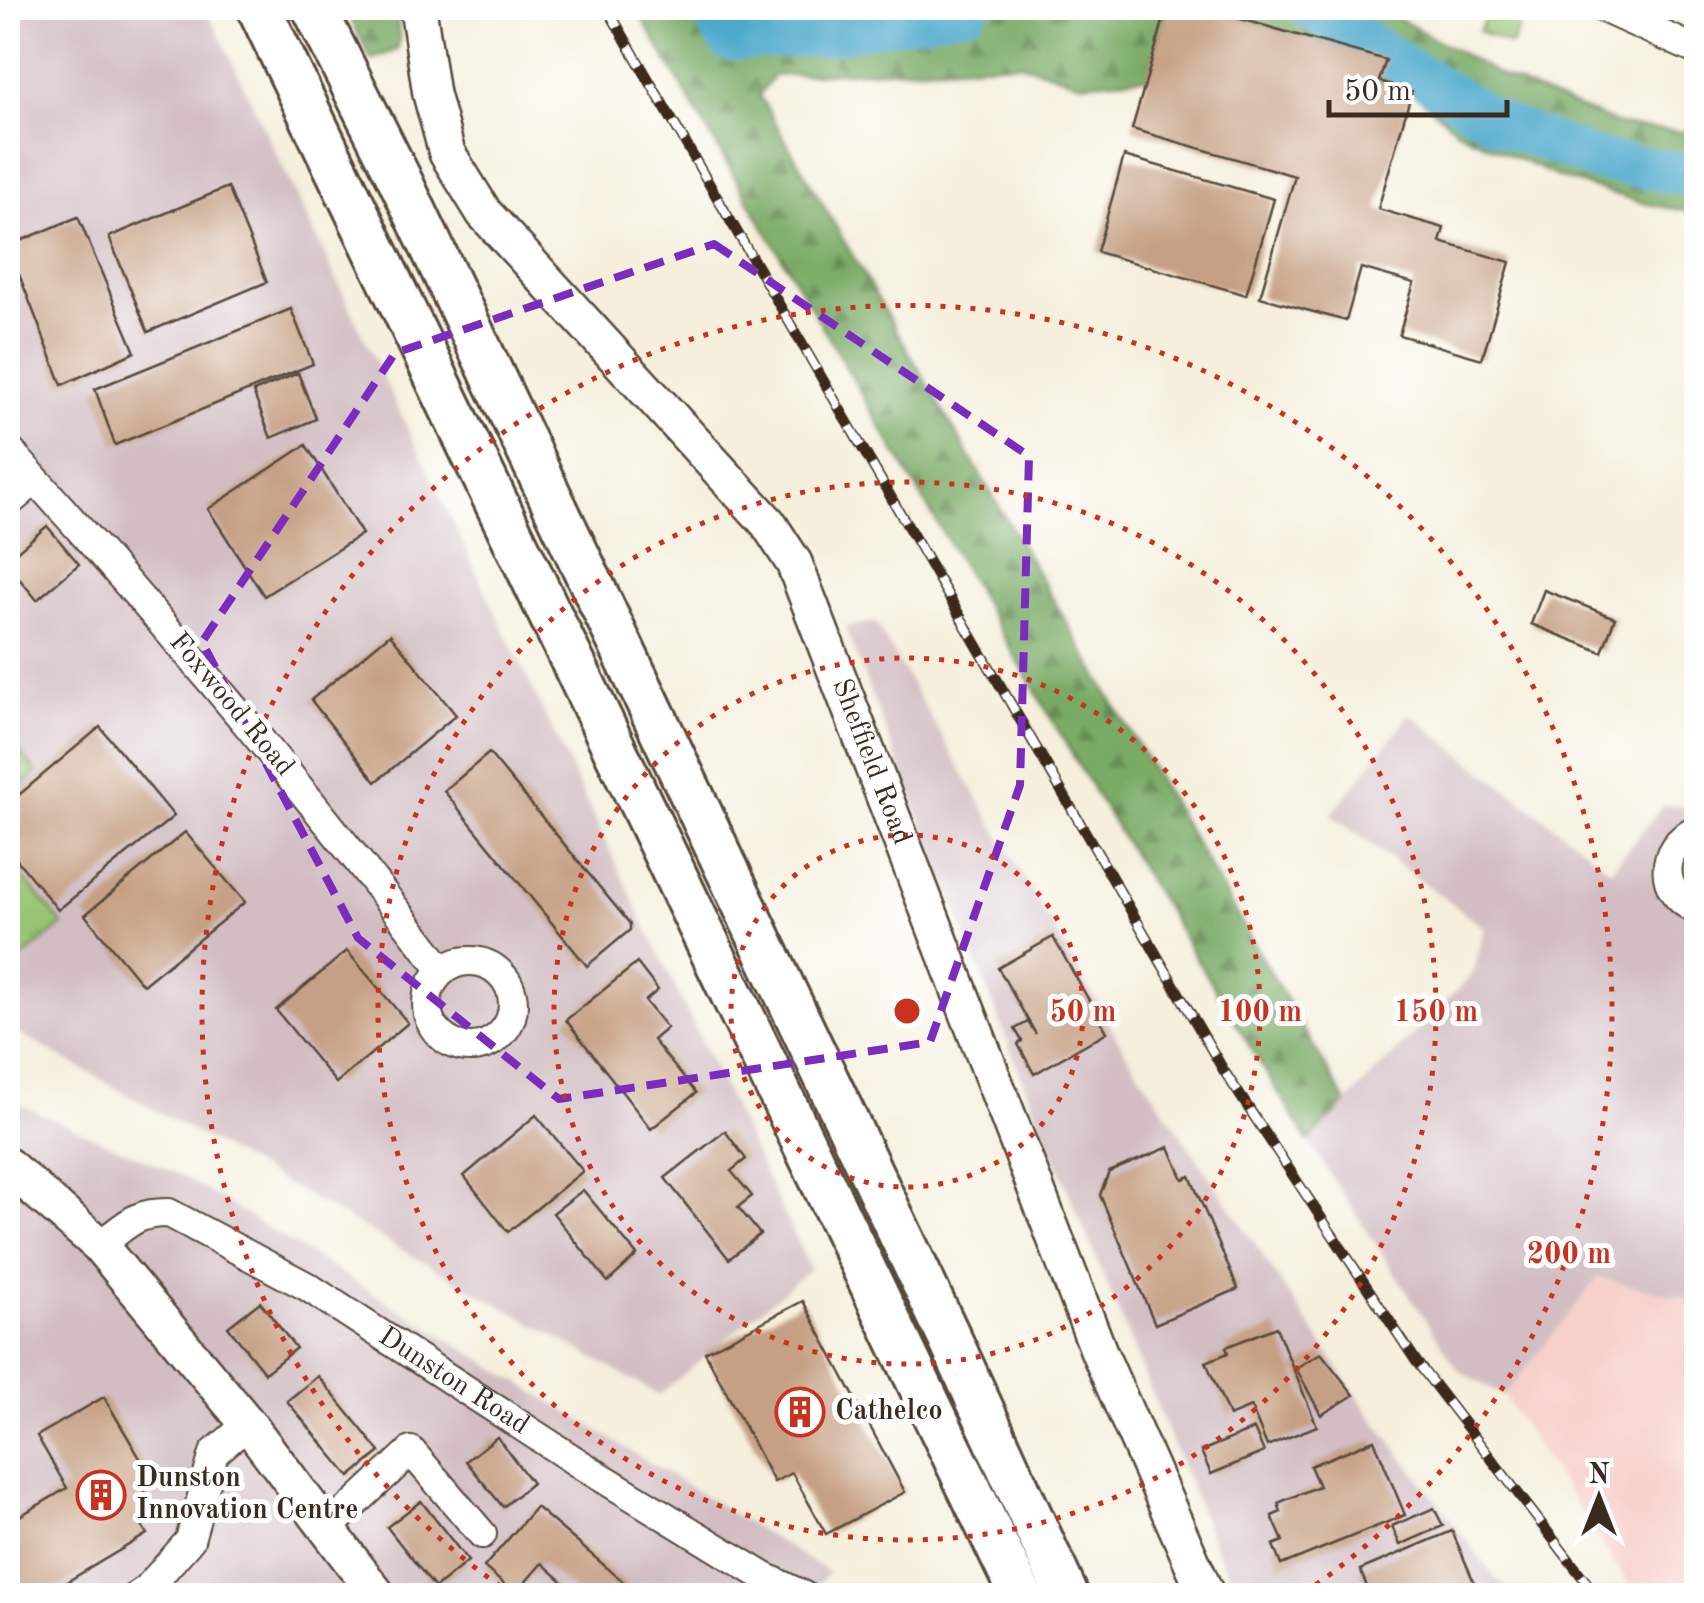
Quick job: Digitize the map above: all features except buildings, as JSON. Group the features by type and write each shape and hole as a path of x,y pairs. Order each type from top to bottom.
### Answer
{"highway":[{"path":"259,8 1021,1596"},
{"path":"314,8 407,194 949,1337 1067,1596"}],"main road":[{"name":"Sheffield Road","path":"419,13 431,94 448,152 484,213 768,522 794,564 1100,1352 1207,1596"},
{"path":"8,1166 99,1246 248,1424 378,1596"}],"street":[{"path":"1603,8 1696,50"},
{"name":"Foxwood Road","path":"8,449 184,646 360,861 442,970"},
{"path":"8,503 36,480"},
{"path":"1696,832 1677,844 1667,868 1676,896 1696,909"},
{"name":"Dunston Road","path":"99,1246 147,1212 168,1212 308,1288 583,1466 763,1576 804,1596"},
{"path":"137,1596 148,1589 190,1540 214,1453 248,1424"},
{"path":"326,1530 411,1451 482,1534"}],"highlighted area":[{"path":"714,244 1029,456 1020,785 930,1042 559,1099 358,938 202,642 395,353"}],"shaded area":[{"path":"8,8 204,8 810,1269 659,1395 8,1027"},
{"path":"875,622 1126,1053 1366,1409 1494,1576 1514,1595 1239,1595 1216,1549 1028,1093 845,627"},
{"path":"1410,714 1611,870 1663,805 1696,807 1696,1301 1598,1277 1504,1396 1459,1371 1308,1141 1473,974 1485,928 1331,815"},
{"path":"8,1099 182,1176 828,1572 810,1596 8,1595"},
{"path":"1598,1277 1696,1301 1696,1595 1636,1595 1504,1396"}],"green space":[{"path":"345,8 396,8 400,39 397,50 371,60"},
{"path":"636,8 1167,8 1147,77 1082,83 1019,63 773,76 759,95 1346,1102 1308,1141 1093,790"},
{"path":"1202,8 1380,8 1505,78 1620,125 1696,133 1696,213 1647,204 1558,177 1459,132 1412,91 1379,81 1385,60"},
{"path":"1489,8 1527,8 1511,45 1479,31"},
{"path":"8,737 37,773 8,798"},
{"path":"8,859 63,925 8,969"}],"waterway":[{"path":"708,8 729,40 822,35 968,8"},
{"path":"1310,8 1496,122 1597,160 1696,176"}],"railway":[{"path":"607,8 1224,1071 1416,1361 1597,1596"}],"place":[{"name":"Cathelco","path":"800,1412"},
{"name":"Dunston Innovation Centre","path":"101,1495"}]}
